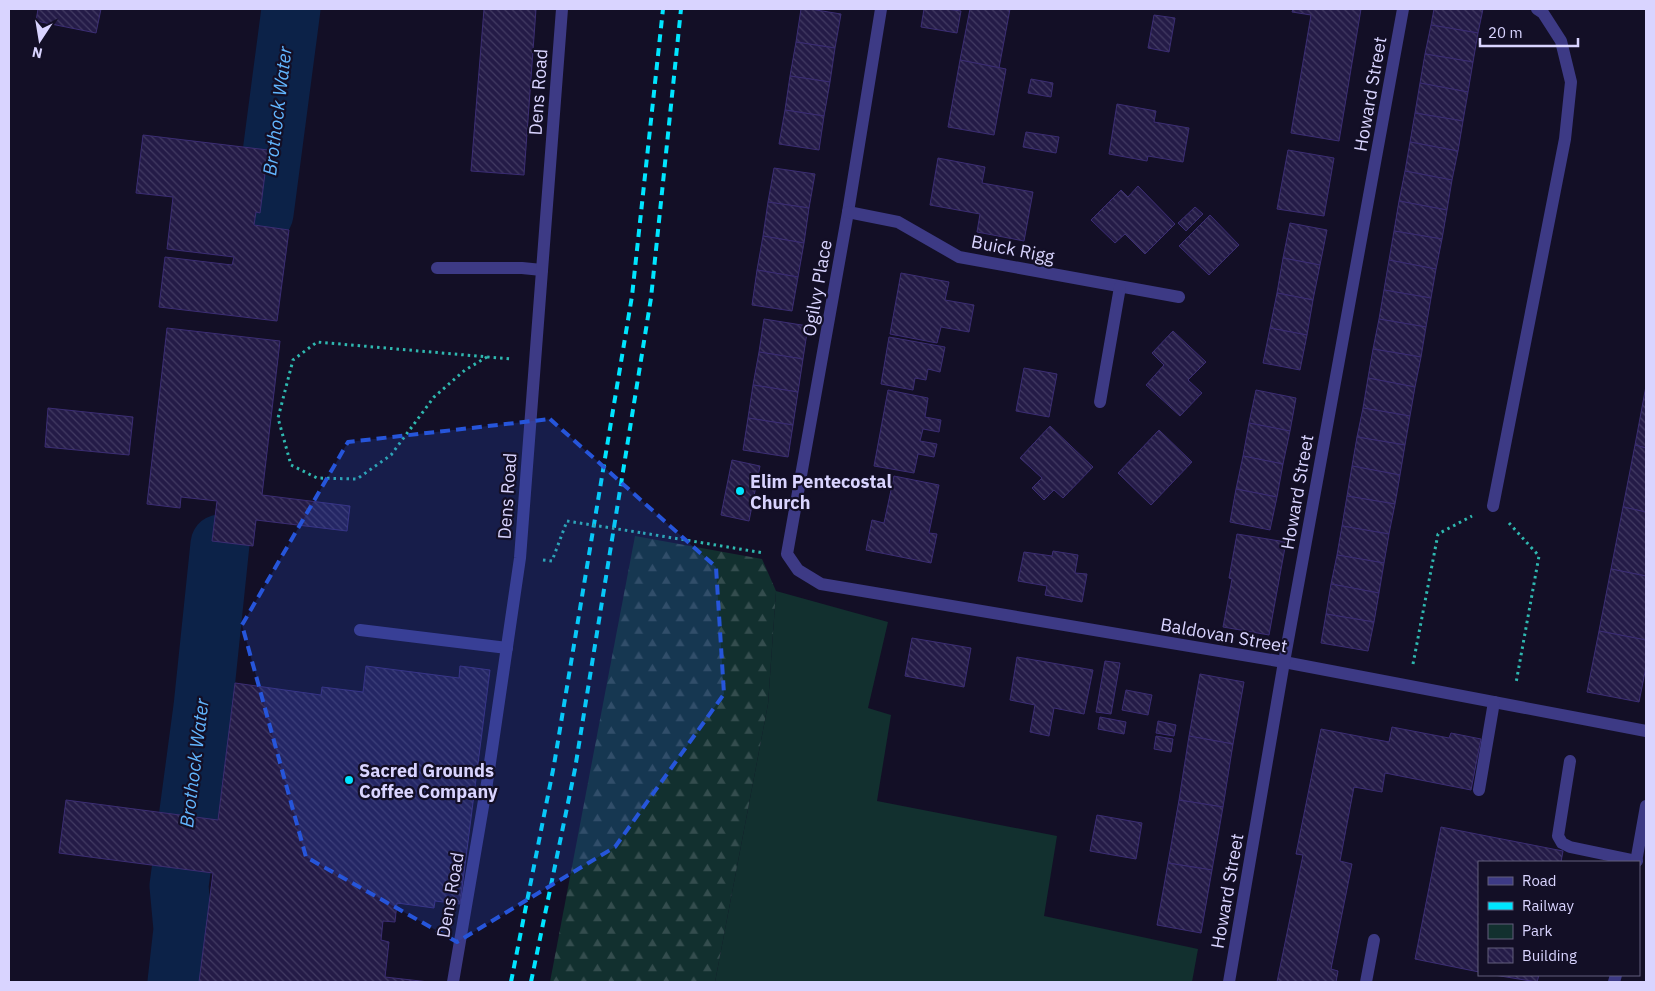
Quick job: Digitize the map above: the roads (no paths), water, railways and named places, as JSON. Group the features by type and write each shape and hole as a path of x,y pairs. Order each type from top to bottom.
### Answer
{"street":[{"name":"Dens Road","path":"453,982 487,783 520,558 562,9"},
{"name":"Ogilvy Place","path":"798,570 787,554 882,9"},
{"name":"Howard Street","path":"1229,982 1284,662 1403,9"},
{"path":"1493,506 1564,140 1571,82 1561,41 1543,13 1537,9"},
{"name":"Buick Rigg","path":"848,212 898,222 959,257 1179,297"},
{"path":"437,268 522,268 542,270"},
{"path":"1100,402 1120,287"},
{"name":"Baldovan Street","path":"798,570 821,584 1284,662 1646,731"},
{"path":"360,630 507,648"},
{"path":"1479,790 1494,702"},
{"path":"1570,761 1558,836 1562,843 1570,847 1632,861"},
{"path":"1636,861 1646,806"},
{"path":"1366,982 1374,940"}],"waterway":[{"name":"Brothock Water","path":"264,214 291,9"},
{"name":"Brothock Water","path":"177,982 183,929 179,886 203,707 220,544"}],"railway":[{"path":"511,982 554,765 632,296 663,9"},
{"path":"531,982 575,769 651,298 681,9"}],"place":[{"name":"Elim Pentecostal Church","path":"740,491"},
{"name":"Sacred Grounds Coffee Company","path":"349,780"}]}
